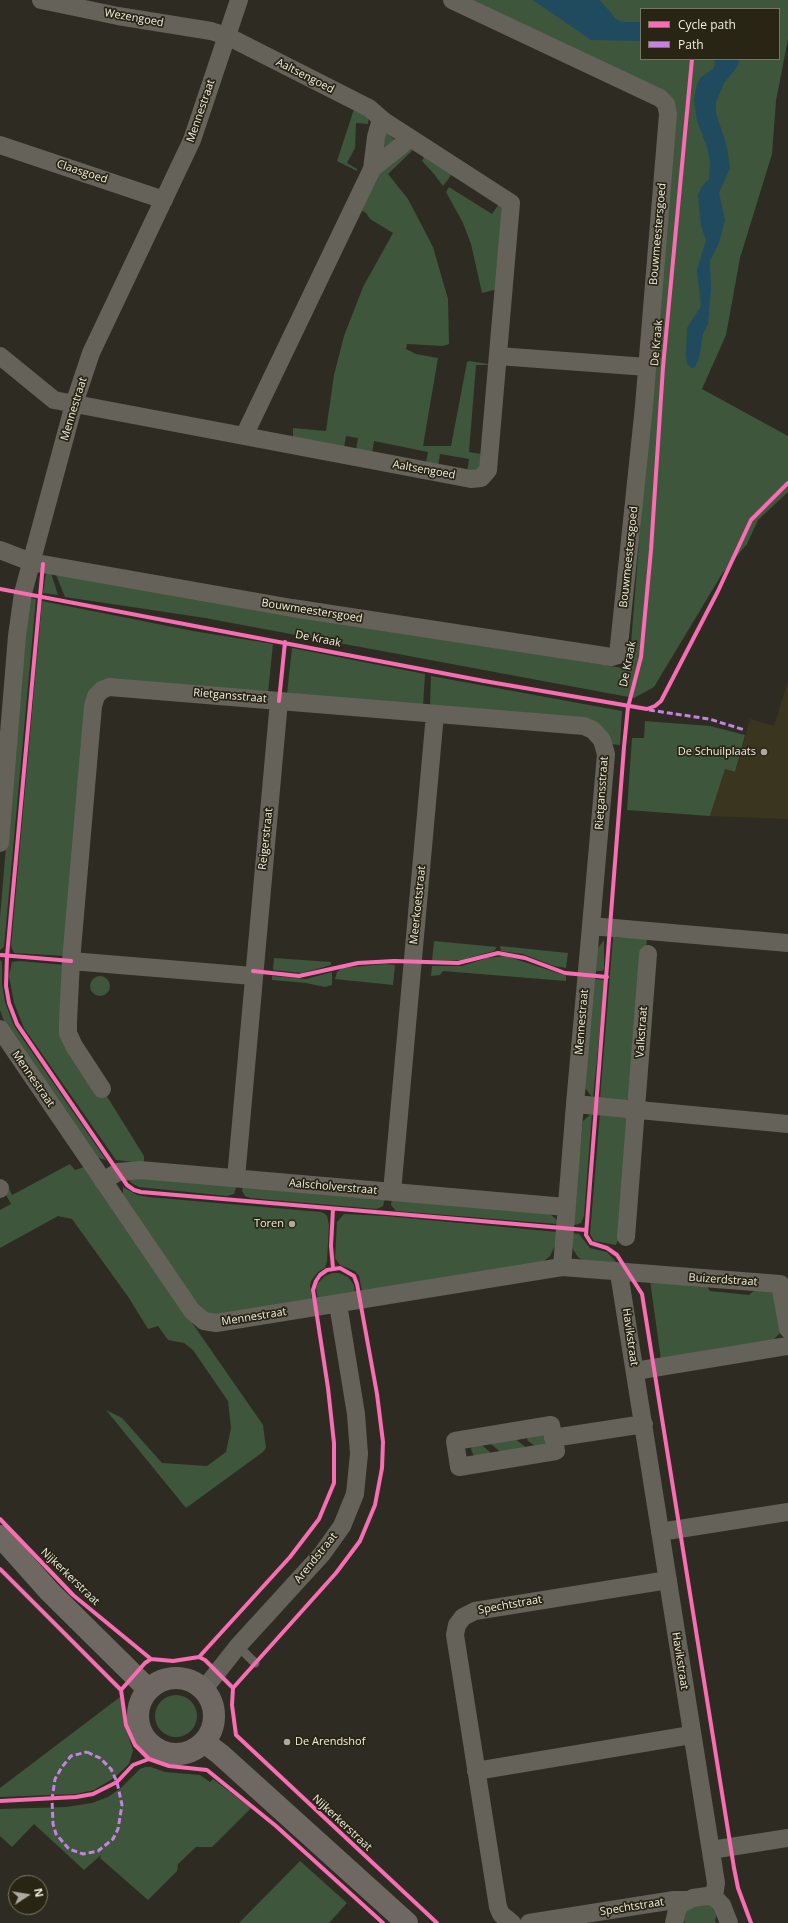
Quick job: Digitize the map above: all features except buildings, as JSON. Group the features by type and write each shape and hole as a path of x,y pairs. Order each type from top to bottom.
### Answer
{"main road":[{"name":"Nijkerkerstraat","path":"0,1536 48,1591 148,1689"},
{"path":"176,1678 194,1682 204,1689 210,1698 214,1710 214,1721 211,1733 204,1742 195,1750 183,1754 166,1752 150,1744 142,1734 138,1723 138,1711 141,1699 148,1689 158,1682 176,1678"},
{"path":"204,1742 220,1754 407,1923"}],"street":[{"name":"Wezengoed","path":"42,0 118,16 210,31 227,36"},
{"name":"Mennestraat","path":"0,842 17,636 23,593 74,404 91,353 192,140 239,0"},
{"name":"Bouwmeestersgoed","path":"32,562 292,608 611,657 618,655 644,406 668,114 666,104 660,98 452,0"},
{"name":"Aaltsengoed","path":"0,356 54,400 471,479 481,478 488,470 511,203 381,119 369,108 227,36"},
{"path":"244,436 372,169 376,137 381,119"},
{"path":"372,169 403,144 407,136"},
{"name":"Claasgoed","path":"0,145 164,200"},
{"path":"498,356 647,367"},
{"path":"0,550 32,562"},
{"name":"Rietgansstraat","path":"102,1090 74,1046 68,1033 71,961 93,706 96,696 102,690 109,687 584,726 598,735 605,746 606,754 592,926"},
{"name":"Reigerstraat","path":"236,1178 253,976 279,701"},
{"name":"Meerkoetstraat","path":"392,1192 435,714"},
{"name":"Mennestraat","path":"562,1267 575,1104 592,926"},
{"path":"592,926 788,943"},
{"name":"Valkstraat","path":"626,1237 648,954"},
{"path":"71,961 253,976"},
{"name":"Mennestraat","path":"0,1031 192,1311 204,1322 216,1323 562,1267 619,1273"},
{"path":"575,1104 788,1124"},
{"name":"Aalscholverstraat","path":"103,1181 118,1172 129,1170 566,1207"},
{"name":"Buizerdstraat","path":"619,1273 780,1284 788,1329"},
{"name":"Havikstraat","path":"619,1273 711,1850 716,1883 714,1897"},
{"name":"Arendstraat","path":"204,1689 238,1646 322,1554 342,1526 355,1494 359,1454 356,1414 338,1304"},
{"path":"634,1371 788,1346"},
{"path":"553,1438 644,1424"},
{"path":"551,1425 553,1438 556,1451 459,1467 455,1441 551,1425"},
{"path":"660,1532 788,1512"},
{"name":"Spechtstraat","path":"512,1923 501,1914 498,1907 455,1635 457,1625 463,1617 475,1611 668,1580"},
{"path":"476,1771 692,1735"},
{"path":"711,1850 788,1838"},
{"path":"674,1923 677,1910 687,1900 699,1896 714,1897 722,1905 730,1923"},
{"name":"Spechtstraat","path":"529,1923 674,1900 687,1900"}],"lane":[{"path":"238,1646 255,1663"}],"shaded area":[{"name":"De Schuilplaats","path":"788,681 788,819 710,816 725,769 735,772 750,719 774,726"}],"green space":[{"path":"466,0 788,0 788,39 776,101 772,154 740,258 726,335 702,389 788,436 788,492 758,520 747,544 722,574 654,687 634,698 205,618 65,597 56,575 629,669 674,103"},
{"path":"355,106 369,113 368,124 356,123 355,148 347,163 357,169 357,171 337,161"},
{"path":"386,132 394,139 395,146 379,150"},
{"path":"410,149 413,150 388,174 408,199 433,247 448,299 449,344 443,346 407,344 406,349 416,354 438,358 423,446 451,446 467,362 488,364 476,365 469,452 481,454 479,470 467,472 469,459 440,454 438,466 426,463 428,452 374,441 372,453 356,450 358,438 346,436 344,448 293,438 293,428 326,431 334,375 344,336 363,287 393,233 370,219 366,213 359,209 374,178"},
{"path":"424,157 452,174 443,186 422,161"},
{"path":"449,187 492,214 499,204 502,207 498,289 482,293 471,244 463,223 446,192"},
{"path":"46,573 51,573 58,595 43,593"},
{"path":"30,598 36,599 4,947 0,950 0,917 24,634"},
{"path":"42,601 193,631 273,644 268,693 99,683 65,956 14,953 11,946"},
{"path":"292,648 425,674 423,706 287,694"},
{"path":"431,676 622,711 620,745 611,744 604,729 430,706"},
{"path":"645,721 710,726 745,735 735,772 725,769 710,816 627,810 632,738 644,738"},
{"path":"613,937 647,939 633,1089 630,1097 624,1102 600,1099"},
{"path":"604,940 604,969 602,971 595,971 597,949"},
{"path":"434,941 497,947 494,951 462,960 432,961"},
{"path":"500,946 568,953 566,968 554,966 523,954 501,951"},
{"path":"506,956 564,975 566,976 566,981 443,971 440,975 431,976 432,966 462,966 487,958"},
{"path":"274,958 331,962 331,965 302,973 273,970"},
{"path":"0,960 2,962 2,984 5,1002 14,1026 106,1160 98,1158 5,1024 0,1010"},
{"path":"19,961 65,965 60,1034 103,1090 144,1156 144,1163 116,1160 24,1028 14,1003 9,976 12,962"},
{"path":"385,964 395,965 393,985 335,979 337,972 342,968"},
{"path":"332,972 332,985 325,987 306,983 272,980 272,976 306,979"},
{"path":"100,976 107,979 110,986 107,993 100,996 93,993 90,986 93,979"},
{"path":"595,979 605,980 593,1098 585,1088"},
{"path":"592,1113 584,1216 581,1223 572,1226 583,1121"},
{"path":"600,1113 623,1115 629,1120 621,1233 616,1245 594,1241 590,1234"},
{"path":"70,1164 75,1170 84,1167 263,1425 266,1448 263,1452 186,1508 106,1410 122,1418 162,1463 207,1466 226,1452 231,1428 228,1401 193,1350 184,1343 168,1340 158,1326 148,1329 129,1298 72,1219 58,1216 0,1248 0,1210 11,1204 5,1193 10,1190 12,1195"},
{"path":"132,1176 236,1185 236,1188 234,1194 227,1196 139,1187 127,1179"},
{"path":"243,1185 385,1198 383,1206 377,1209 250,1198 245,1196 242,1191"},
{"path":"123,1187 137,1195 148,1197 321,1212 325,1214 329,1225 327,1261 325,1268 318,1272 311,1281 310,1286 312,1299 213,1315 202,1310 123,1195"},
{"path":"392,1198 548,1212 557,1220 557,1224 396,1211 391,1205"},
{"path":"344,1214 385,1216 557,1232 555,1246 550,1256 543,1262 362,1291 359,1276 355,1271 340,1265 335,1258 337,1222"},
{"path":"572,1233 579,1234 590,1248 607,1252 618,1264 582,1260 572,1248"},
{"path":"333,1273 339,1273 348,1277 354,1285 355,1293 318,1299 316,1288 318,1283 325,1276"},
{"path":"650,1280 706,1285 710,1291 749,1295 756,1289 773,1291 781,1332 772,1341 661,1360"},
{"path":"543,1433 546,1438 545,1445 540,1450 527,1440 528,1437"},
{"path":"510,1435 532,1452 506,1456 484,1439"},
{"path":"477,1441 490,1452 489,1455 474,1457 471,1449 472,1445"},
{"path":"172,1695 180,1695 188,1698 194,1704 197,1716 194,1728 188,1734 180,1737 172,1737 164,1734 158,1728 155,1720 155,1712 158,1704 164,1698"},
{"path":"120,1697 125,1726 133,1750 129,1764 114,1778 94,1790 76,1794 0,1797 0,1788"},
{"path":"151,1767 165,1772 200,1775 210,1782 213,1779 251,1808 212,1847 196,1847 178,1864 177,1871 148,1900 100,1858 101,1855 84,1870 34,1824 12,1847 0,1836 0,1809 66,1807 92,1803 108,1797 121,1788 140,1769"},
{"path":"300,1861 347,1903 329,1923 239,1923"},
{"path":"709,1904 718,1911 715,1920 716,1923 686,1923 681,1920 690,1905"}],"water":[{"path":"533,0 600,0 616,19 622,22 640,22 640,41 591,40"},
{"path":"714,60 739,60 738,66 724,83 716,102 716,113 727,147 730,168 719,193 725,220 719,243 710,261 711,289 708,324 703,334 699,358 695,367 691,368 687,363 686,355 687,328 701,306 697,270 706,240 701,226 698,195 702,186 709,179 710,164 708,150 697,121 694,100 697,84 700,78 713,69 715,64"}],"marked path":[{"path":"649,710 709,719 745,730"},
{"path":"87,1752 100,1758 111,1769 117,1782 122,1805 118,1829 113,1839 98,1851 83,1854 69,1849 56,1834 53,1824 52,1799 55,1779 62,1767 71,1756 87,1752"}],"cycle path":[{"name":"De Kraak","path":"692,60 663,367 651,550 641,657 628,707 624,747 586,1235 591,1243 607,1248 617,1255 642,1294 734,1868 738,1888 751,1923"},
{"name":"De Kraak","path":"0,589 484,681 647,709 655,706 661,701 718,591 751,520 788,483"},
{"path":"43,564 7,956 6,986 9,1003 17,1024 127,1185 134,1190 141,1192 586,1230"},
{"path":"279,701 285,642"},
{"path":"253,971 299,976 358,963 394,961 458,963 498,953 525,958 565,973 607,977"},
{"path":"1,955 71,961"},
{"path":"333,1209 331,1246 333,1268"},
{"path":"199,1657 290,1557 319,1519 334,1483 334,1443 328,1388 313,1290 320,1275 327,1270 340,1268 354,1276 357,1284 377,1394 383,1442 382,1468 375,1505 360,1541 336,1573 233,1688 232,1705 236,1735"},
{"path":"0,1519 73,1595 151,1659"},
{"path":"0,1569 121,1690"},
{"path":"121,1690 145,1663 151,1659 173,1661 199,1657 205,1660 233,1688"},
{"path":"121,1690 126,1725 135,1745 149,1759 169,1766 207,1770 276,1826 383,1923"},
{"path":"236,1735 437,1923"},
{"path":"0,1801 76,1797 93,1794 117,1782 133,1765 149,1759"}],"place":[{"name":"De Schuilplaats","path":"764,752"},
{"name":"Toren","path":"292,1224"},
{"name":"De Arendshof","path":"287,1742"}]}
